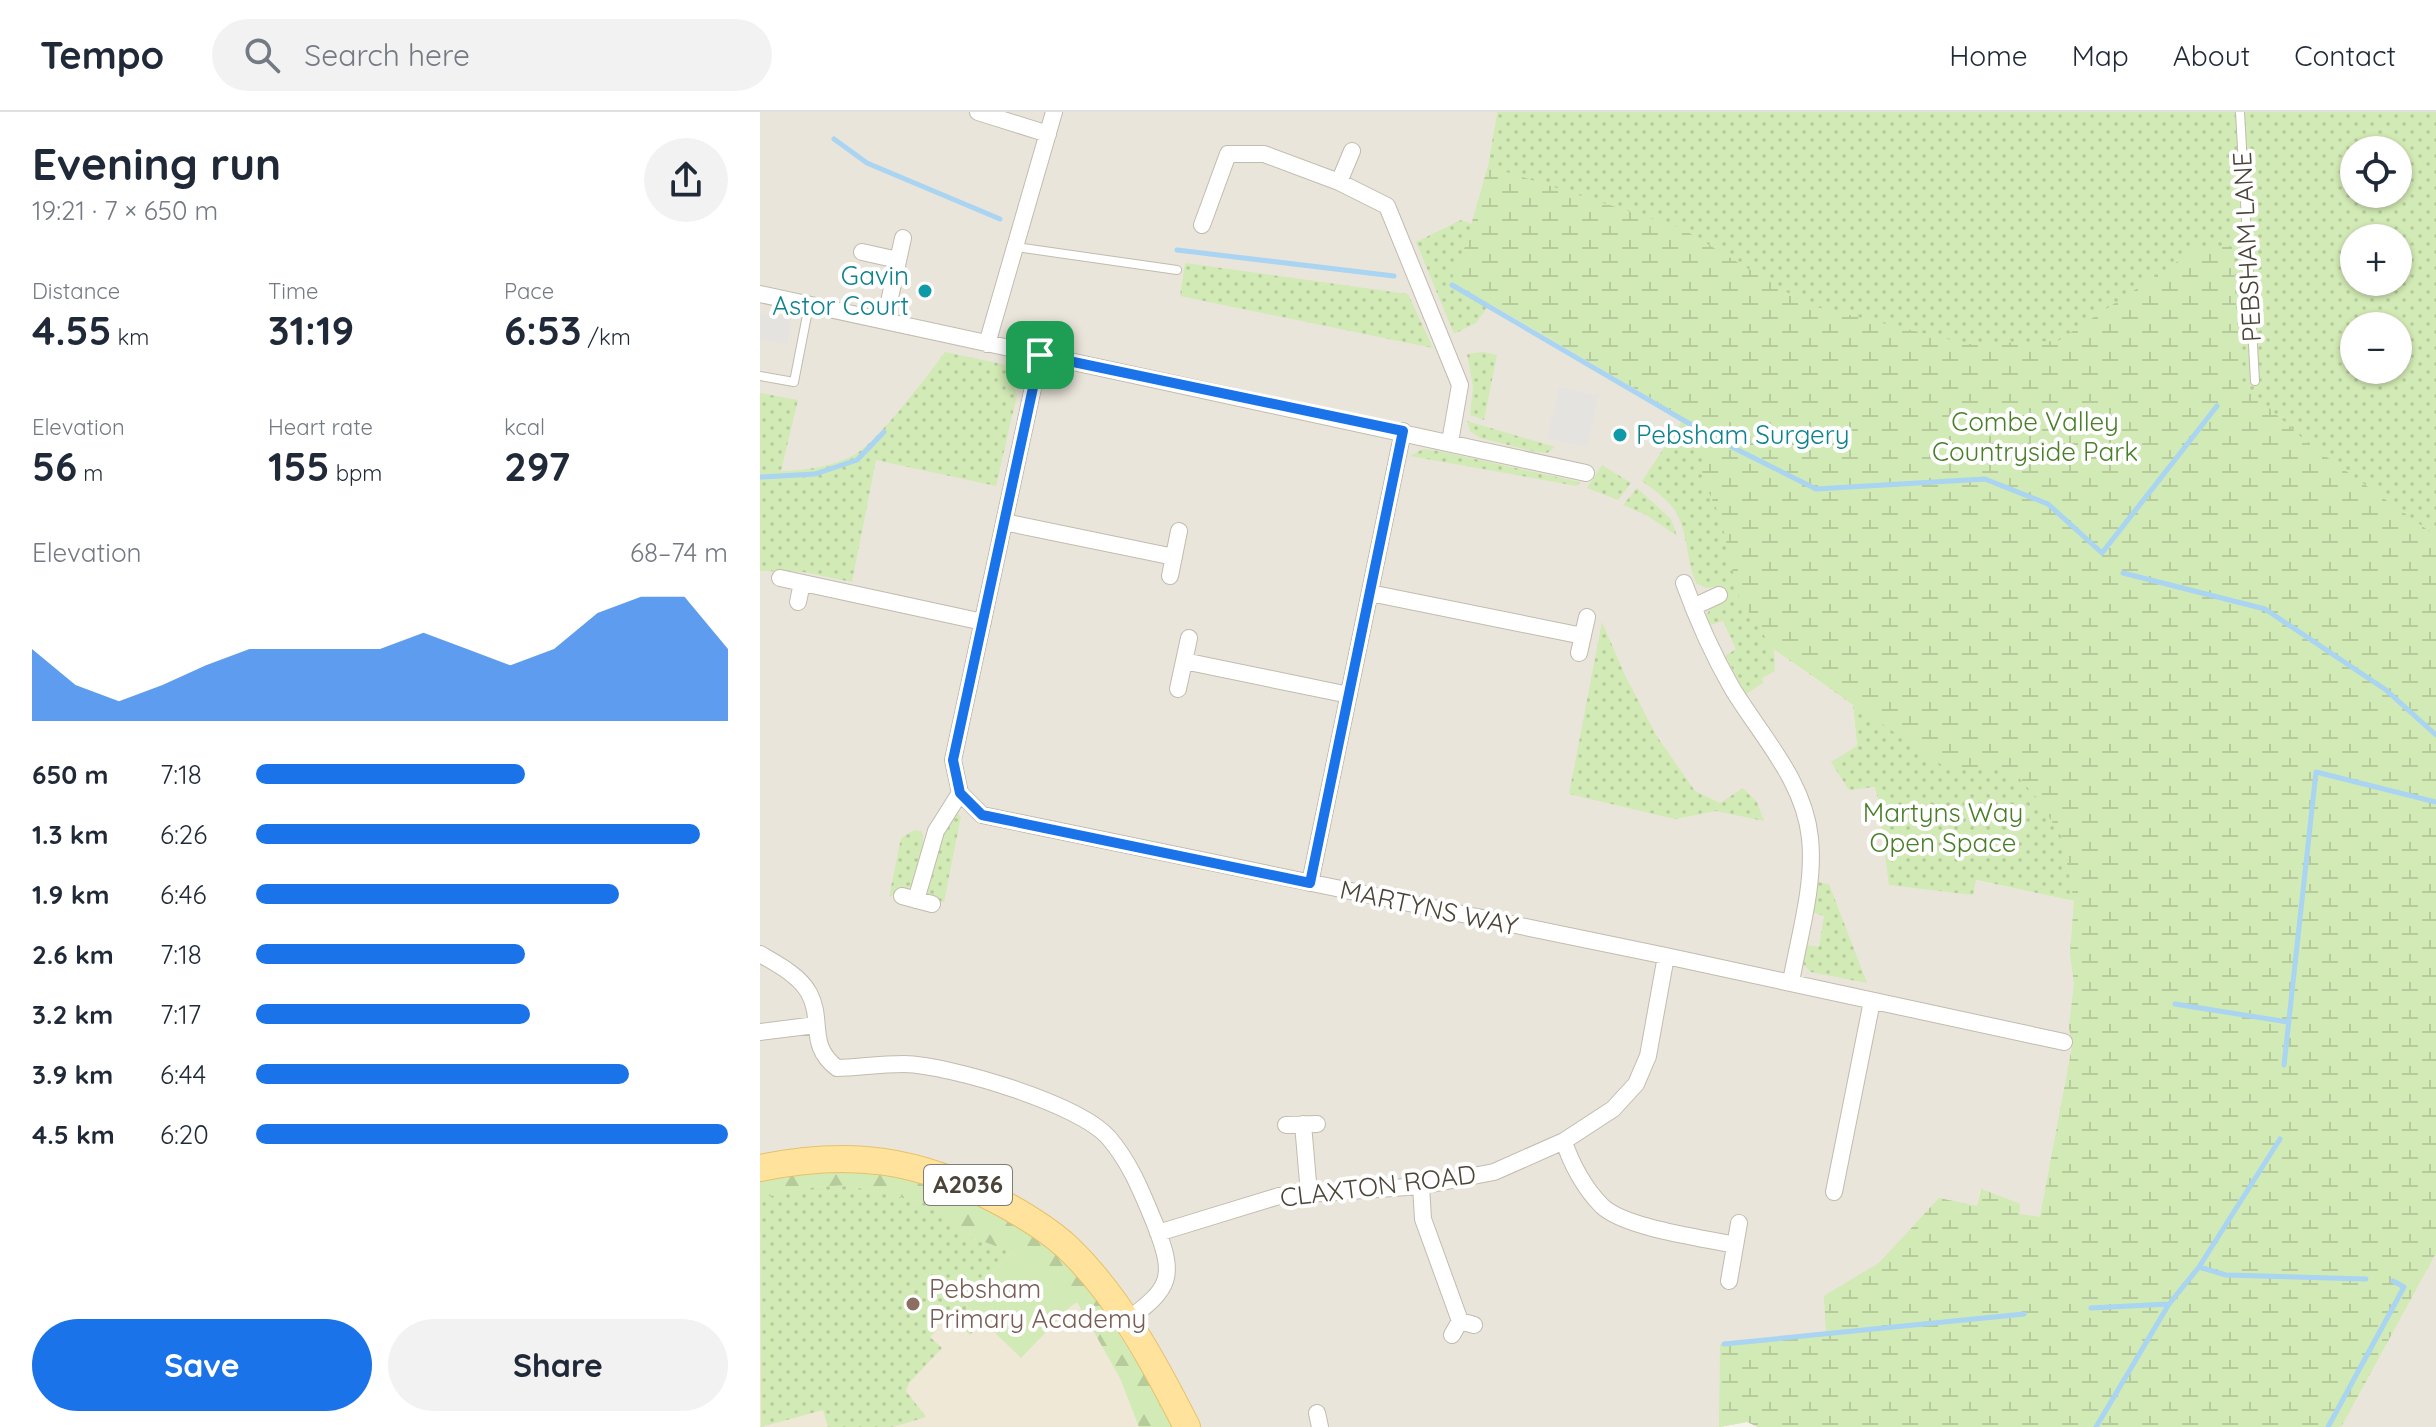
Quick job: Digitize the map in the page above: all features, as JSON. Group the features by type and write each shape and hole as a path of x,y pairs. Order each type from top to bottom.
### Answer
{"main road":[{"name":"A2036","path":"760,1168 838,1158 887,1161 927,1170 965,1184 1035,1221 1066,1246 1097,1280 1126,1321 1187,1427"}],"street":[{"path":"978,112 1048,134"},
{"path":"987,344 1054,112"},
{"path":"1339,182 1352,151"},
{"path":"1202,225 1228,154 1264,154 1339,182 1387,206 1460,385 1450,442"},
{"path":"885,320 903,238"},
{"path":"862,252 898,260"},
{"path":"760,294 1586,473"},
{"path":"917,900 936,831 960,793 953,760 1040,355"},
{"path":"1310,883 1403,431"},
{"path":"1004,522 1174,557"},
{"path":"1170,576 1179,531"},
{"path":"780,578 983,622"},
{"path":"798,602 802,583"},
{"path":"1684,583 1733,688 1784,764 1799,798 1810,836 1811,875 1791,982"},
{"path":"1370,593 1583,636"},
{"path":"1693,607 1719,595"},
{"path":"1579,653 1587,617"},
{"path":"1178,689 1189,638"},
{"path":"1184,661 1349,695"},
{"name":"MARTYNS WAY","path":"960,793 982,815 1791,982 2064,1042"},
{"path":"760,954 802,984 815,1009 824,1058 837,1068 907,1064 956,1073 1014,1089 1075,1115 1107,1135 1132,1168 1166,1261 1166,1281 1154,1300 1126,1321"},
{"name":"CLAXTON ROAD","path":"1158,1233 1279,1196 1421,1186 1494,1172 1564,1141 1613,1109 1636,1084 1648,1056 1666,956"},
{"path":"1834,1192 1872,1001"},
{"path":"760,1032 816,1025"},
{"path":"1302,1124 1309,1194"},
{"path":"1564,1141 1570,1159 1604,1208 1629,1221 1735,1245"},
{"path":"1840,1161 1858,1165"},
{"path":"1421,1186 1423,1219 1462,1327"},
{"path":"1729,1281 1739,1223"}],"lane":[{"name":"PEBSHAM LANE","path":"2240,112 2255,381"},
{"path":"1015,246 1177,270"},
{"path":"760,376 794,382 809,304"}],"shaded area":[{"path":"760,112 1497,112 1488,166 1472,225 1490,302 1704,429 1773,649 1853,705 1857,746 1878,798 1973,894 1975,880 2074,901 2070,954 2074,984 2069,1027 2072,1047 2040,1217 2018,1214 1980,1190 1977,1206 1939,1198 1879,1263 1824,1296 1826,1332 1720,1344 1719,1427 760,1427"},
{"path":"760,313 792,319 787,345 760,339"},
{"path":"1559,387 1599,395 1587,447 1547,439"},
{"name":"Pebsham Primary Academy","path":"760,1198 971,1237 1012,1252 1070,1307 1076,1301 1120,1378 1139,1427 760,1427"},
{"path":"2436,1253 2436,1427 2341,1427"}],"green space":[{"name":"Combe Valley Countryside Park","path":"1497,112 2436,112 2436,1253 2341,1427 1758,1427 1747,1422 1719,1427 1720,1344 1826,1332 1824,1296 1879,1263 1939,1198 1977,1206 1981,1189 2020,1204 2019,1214 2040,1217 2072,1047 2069,1027 2074,984 2070,954 2074,901 1976,880 1973,895 1889,885 1874,787 1849,790 1831,762 1857,746 1853,705 1774,649 1775,671 1762,678 1763,683 1746,694 1725,656 1736,649 1723,621 1710,625 1706,615 1713,606 1725,600 1719,586 1706,588 1696,583 1678,516 1667,501 1642,481 1684,418 1491,302 1476,323 1454,334 1416,242 1461,220 1472,224 1488,166"},
{"name":"Combe Valley Countryside Park","path":"1488,166 1681,228 1808,305 1968,344 2058,341 2195,250 2232,246 2241,378 2247,388 2310,445 2436,536 2436,1253 2341,1427 1758,1427 1747,1422 1719,1427 1720,1344 1826,1332 1824,1296 1879,1263 1939,1198 1977,1206 1981,1189 2020,1204 2019,1214 2040,1217 2072,1047 2069,1027 2074,984 2070,954 2074,901 2062,837 2036,797 2020,779 1998,767 1973,771 1942,765 1773,649 1739,597 1721,519 1702,477 1704,429 1451,281 1463,253"},
{"path":"1185,263 1408,294 1433,348 1180,296"},
{"path":"945,352 1007,365 1017,395 996,486 876,460 852,582 803,572 760,571 760,393 798,400 781,471 818,467 846,459 864,448 902,408"},
{"path":"1484,352 1497,355 1484,420 1470,415 1473,387 1467,354"},
{"path":"1467,421 1555,447 1547,453 1536,452 1480,438 1470,431"},
{"path":"1423,449 1580,482 1577,486 1410,456"},
{"path":"1602,465 1631,483 1618,500 1587,488"},
{"path":"1637,488 1671,519 1677,536 1648,516 1623,505"},
{"path":"1602,622 1656,735 1695,791 1720,803 1743,788 1757,802 1764,821 1716,811 1675,819 1569,794"},
{"path":"956,813 961,816 944,902 933,900 924,890 942,834"},
{"path":"914,830 922,831 924,852 914,885 889,897 901,838"},
{"path":"1818,882 1829,884 1867,983 1811,972 1802,963 1806,945 1819,947 1824,916 1812,912"},
{"path":"838,1169 890,1172 922,1181 996,1209 1058,1252 1088,1287 1179,1427 1139,1427 1120,1378 1077,1302 1070,1307 1012,1252 971,1237 930,1204 846,1185 815,1187 760,1198 760,1179"},
{"name":"Pebsham Primary Academy","path":"846,1185 930,1204 971,1237 1012,1252 963,1302 982,1321 970,1335 947,1313 934,1326 937,1330 930,1337 942,1348 909,1383 906,1391 926,1417 893,1427 828,1427 823,1410 761,1427 760,1198 815,1187"},
{"path":"1012,1252 1070,1307 1021,1358 963,1302"}],"waterway":[{"path":"834,139 867,163 1000,219"},
{"path":"1177,250 1394,276"},
{"path":"1452,285 1714,438 1816,489 1985,479 2048,504 2102,553 2217,406"},
{"path":"760,477 815,474 857,460 884,432"},
{"path":"2123,573 2265,609 2386,690 2436,735"},
{"path":"2284,1065 2316,772 2436,802"},
{"path":"2175,1004 2288,1022"},
{"path":"2096,1427 2169,1304 2199,1267 2280,1139"},
{"path":"2199,1267 2226,1275 2366,1279"},
{"path":"2328,1427 2404,1287 2393,1281"},
{"path":"2091,1308 2169,1304"},
{"path":"1724,1344 2024,1314"}],"place":[{"name":"Gavin Astor Court","path":"925,291"},
{"name":"Pebsham Surgery","path":"1620,435"},
{"name":"Pebsham Primary Academy","path":"913,1304"}],"route":[{"path":"1040,355 1403,431 1310,883 982,815 960,793 953,760 1040,355"}],"park label":[{"name":"Martyns Way Open Space","path":"1943,828"}]}
